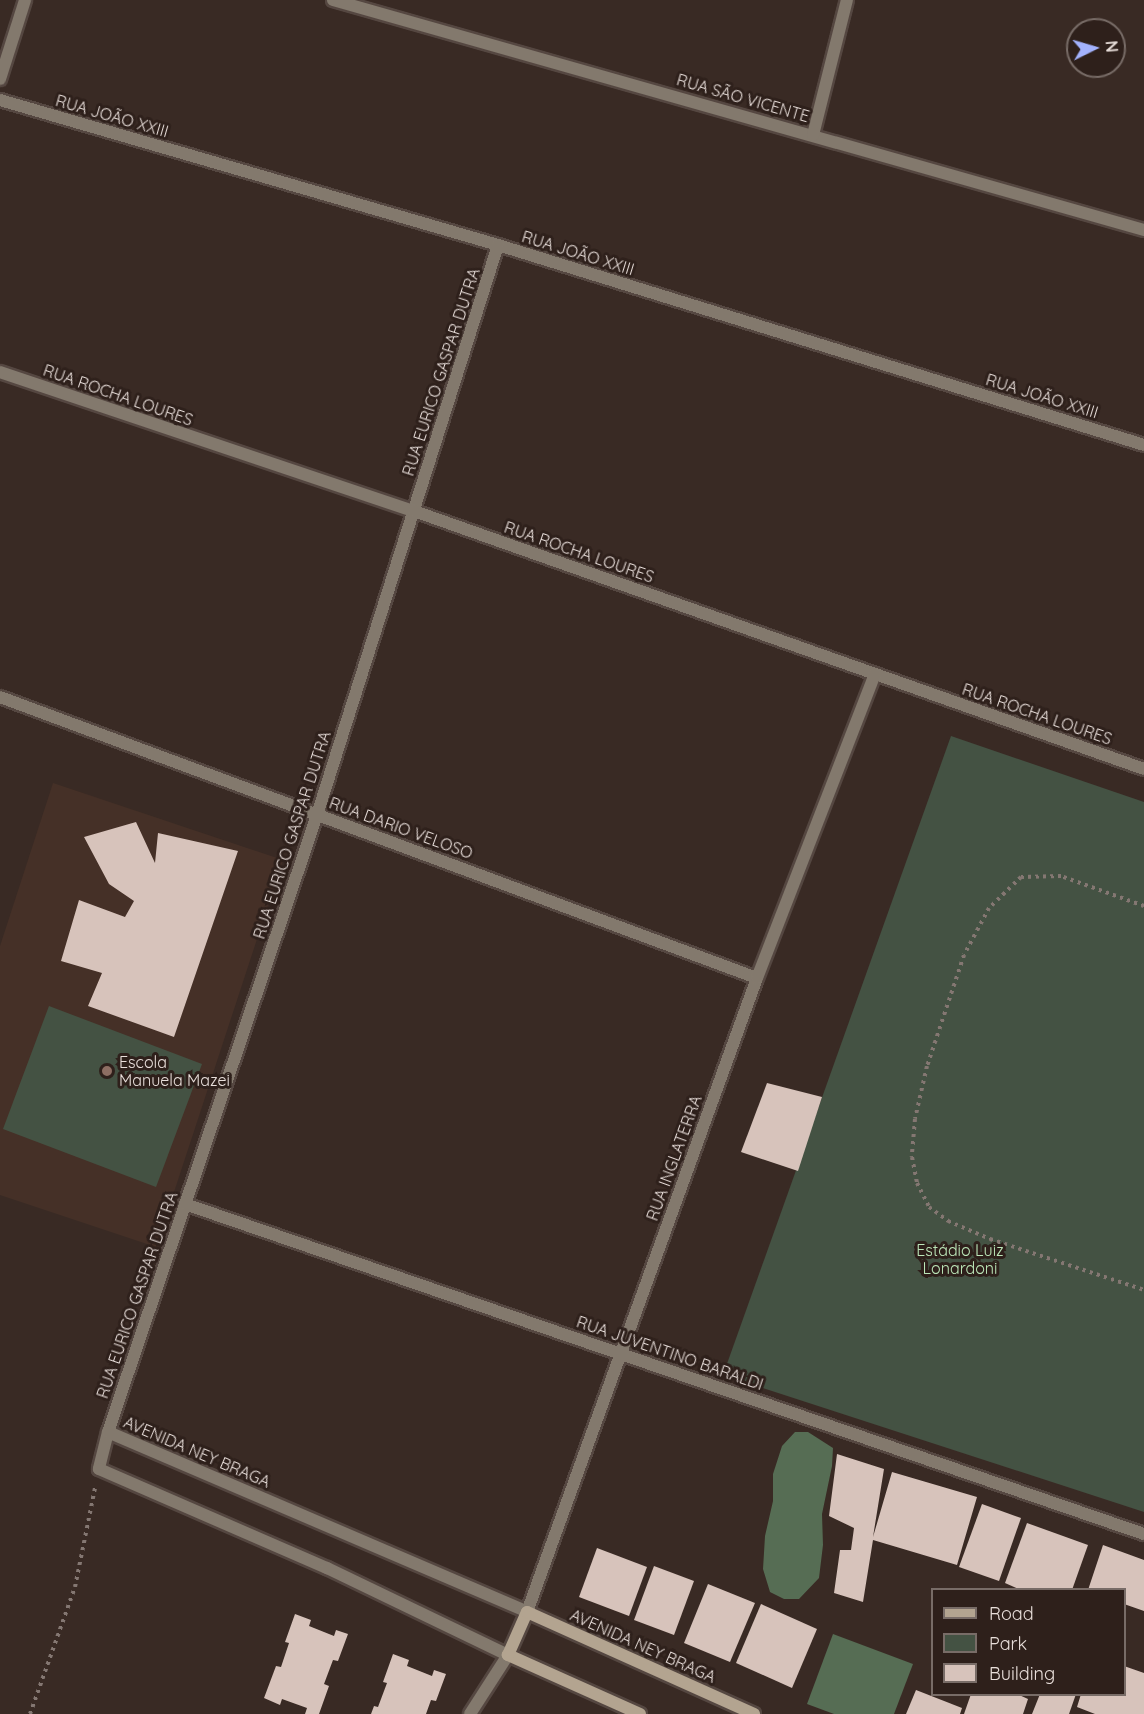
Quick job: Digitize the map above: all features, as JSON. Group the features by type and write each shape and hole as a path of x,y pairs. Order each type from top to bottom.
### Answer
{"street":[{"path":"0,79 24,0"},
{"name":"RUA SÃO VICENTE","path":"333,0 1144,230"},
{"path":"813,135 847,0"},
{"name":"RUA JOÃO XXIII","path":"0,100 498,245 1144,445"},
{"name":"RUA EURICO GASPAR DUTRA","path":"108,1432 317,815 498,245"},
{"name":"RUA ROCHA LOURES","path":"0,372 414,511 1144,769"},
{"name":"RUA INGLATERRA","path":"508,1655 527,1612 757,978 875,674"},
{"name":"RUA DARIO VELOSO","path":"0,697 757,978"},
{"name":"RUA JUVENTINO BARALDI","path":"185,1204 1144,1534"},
{"name":"AVENIDA NEY BRAGA","path":"99,1469 108,1432 527,1612 754,1714"},
{"path":"99,1469 327,1568 508,1655 640,1714"},
{"path":"470,1714 508,1655"}],"path":[{"path":"1144,906 1061,876 1021,877 989,908 964,955 927,1066 915,1119 912,1158 917,1183 929,1207 948,1221 990,1239 1144,1290"},
{"path":"30,1714 75,1587 99,1469"}],"shaded area":[{"name":"Escola Manuela Mazei","path":"53,783 283,860 156,1247 0,1195 0,946"}],"green space":[{"name":"Estádio Luiz Lonardoni","path":"951,736 1144,802 1144,1512 723,1375"},
{"path":"49,1006 202,1064 156,1187 3,1129"},
{"path":"795,1432 808,1432 833,1448 832,1466 822,1514 823,1545 819,1578 799,1599 784,1599 770,1592 763,1569 765,1536 773,1501 773,1474 782,1446"},
{"path":"833,1634 913,1664 894,1714 834,1714 807,1704"}],"building":[{"path":"136,822 155,863 158,833 238,851 174,1037 88,1006 102,973 61,961 79,900 125,917 134,901 109,884 84,837"},
{"path":"767,1083 822,1097 798,1171 741,1152"},
{"path":"837,1454 884,1469 873,1537 892,1472 977,1497 957,1565 873,1540 863,1602 834,1593 840,1550 851,1550 854,1528 829,1516"},
{"path":"982,1504 1021,1518 999,1581 959,1567"},
{"path":"1027,1523 1088,1545 1073,1588 1016,1588 1005,1583"},
{"path":"1103,1545 1144,1560 1144,1611 1126,1605 1126,1588 1089,1588"},
{"path":"597,1548 647,1567 629,1616 579,1597"},
{"path":"654,1566 694,1581 674,1635 634,1620"},
{"path":"708,1584 755,1603 730,1662 684,1643"},
{"path":"761,1604 817,1629 792,1688 736,1663"},
{"path":"295,1614 311,1620 309,1626 334,1636 336,1630 348,1634 338,1661 333,1660 324,1684 329,1686 319,1714 305,1714 307,1708 282,1699 280,1705 264,1698 276,1666 281,1667 289,1643 285,1642"},
{"path":"393,1654 409,1660 407,1666 432,1676 434,1670 446,1674 436,1701 431,1700 426,1714 371,1714 374,1706 378,1707 387,1683 383,1682"},
{"path":"1126,1667 1144,1673 1144,1714 1095,1714 1077,1707 1080,1696 1126,1696"},
{"path":"916,1690 962,1708 960,1714 906,1714"},
{"path":"970,1696 1021,1696 1028,1699 1023,1714 964,1714"},
{"path":"1039,1696 1075,1696 1069,1714 1032,1714"}],"place":[{"name":"Escola Manuela Mazei","path":"107,1071"}]}
